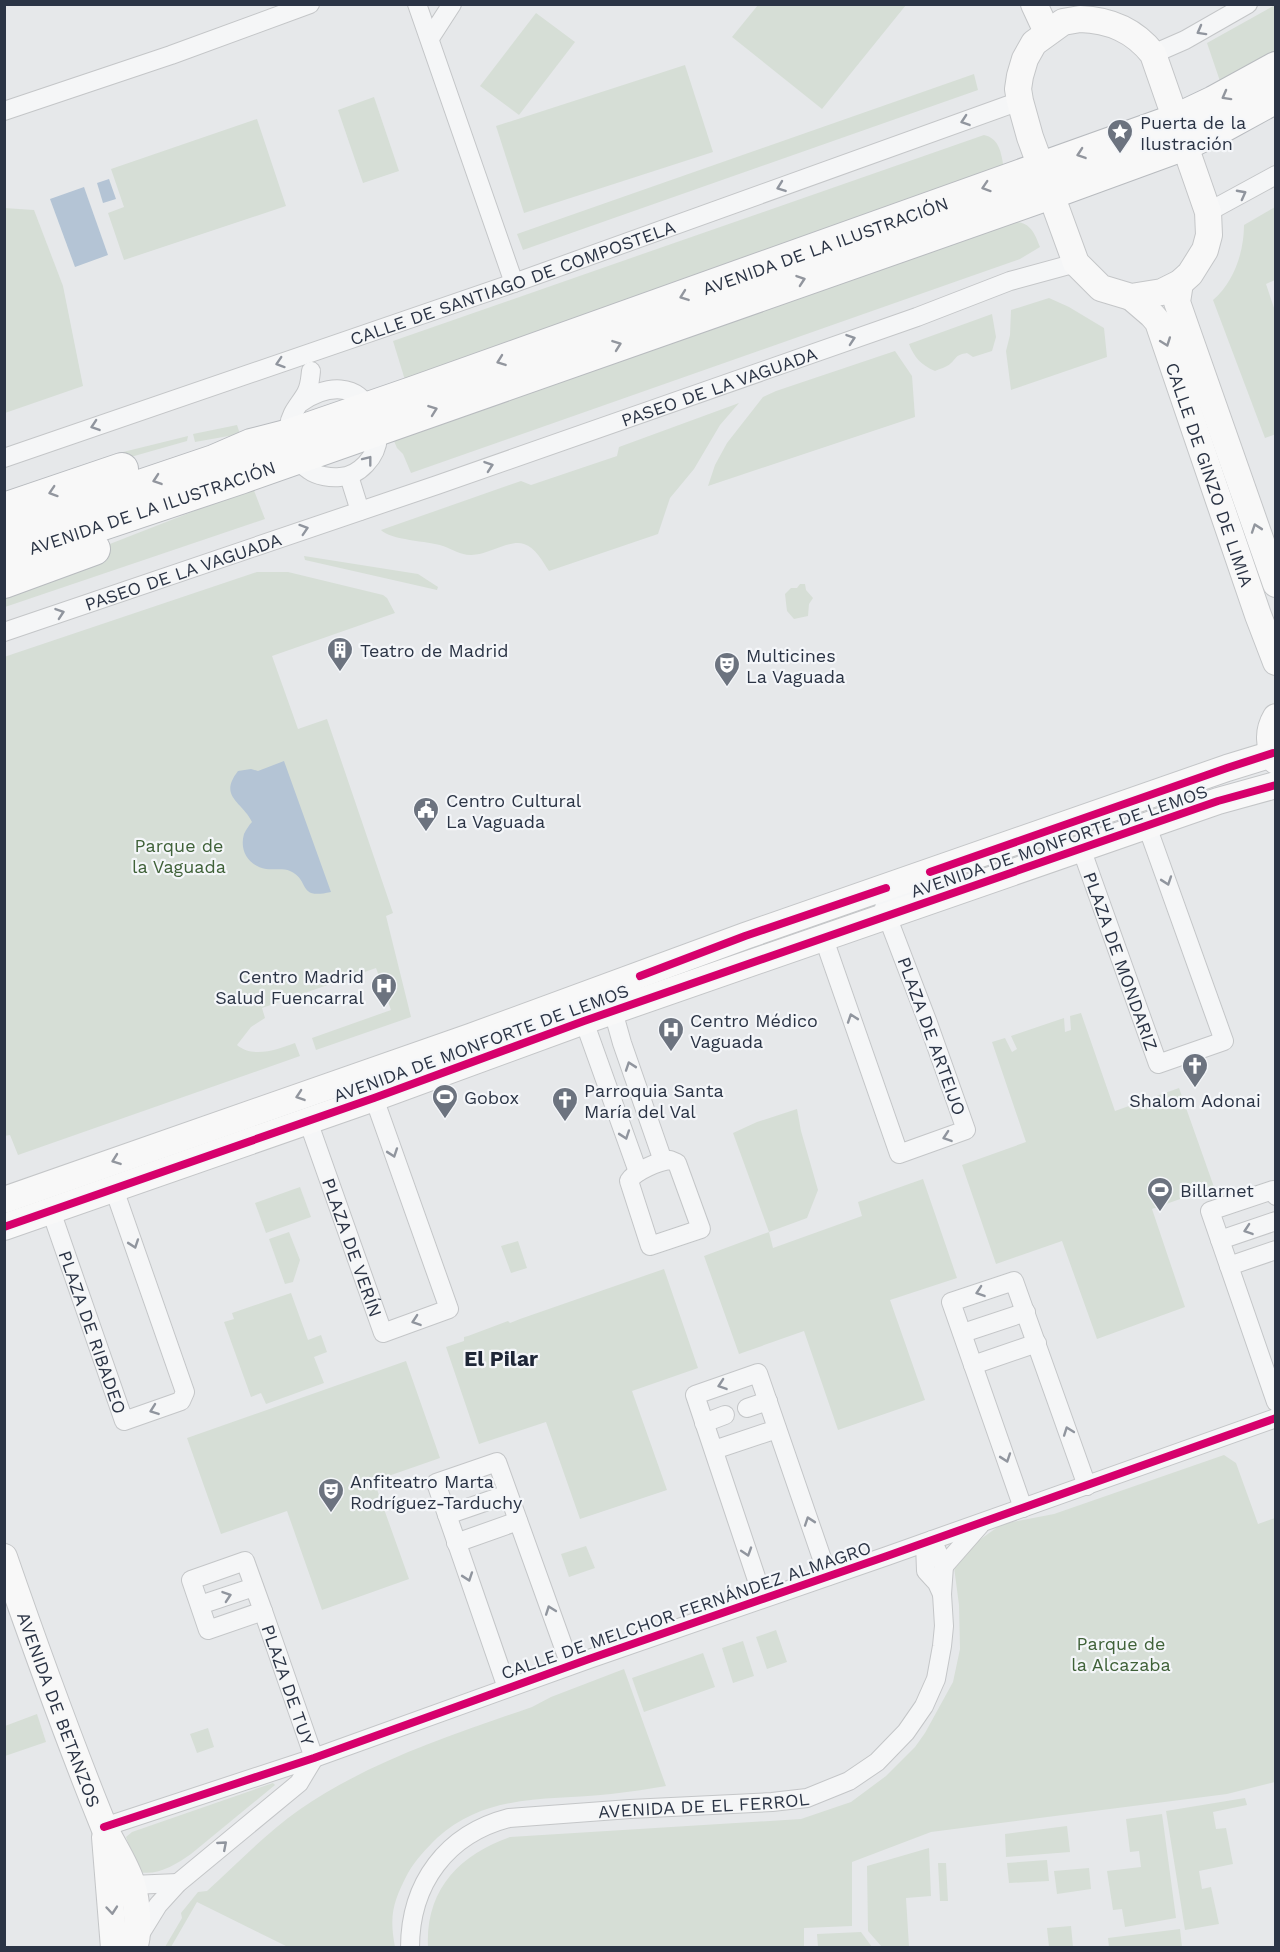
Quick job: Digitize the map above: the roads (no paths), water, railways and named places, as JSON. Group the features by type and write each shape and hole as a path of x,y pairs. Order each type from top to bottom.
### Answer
{"highway":[{"name":"AVENIDA DE LA ILUSTRACIÓN","path":"1180,132 1214,102 1275,69"},
{"name":"AVENIDA DE LA ILUSTRACIÓN","path":"4,557 240,478 294,446 1180,132 1223,126 1275,97"},
{"path":"4,509 157,458 233,442 251,445"},
{"name":"AVENIDA DE LA ILUSTRACIÓN","path":"4,532 214,460 251,445 294,446"},
{"path":"4,582 93,549 137,527 205,501 240,478"}],"street":[{"path":"255,4 260,22"},
{"path":"4,111 310,4"},
{"path":"417,4 514,283"},
{"path":"430,38 452,4"},
{"path":"1034,4 1047,32"},
{"path":"1153,54 1185,40 1248,4"},
{"path":"1076,12 1116,24 1142,40 1153,54 1208,212 1209,235 1205,250 1190,274 1180,283 1155,294 1131,297 1101,288 1076,263 1020,101 1020,76 1025,59 1034,43 1076,12"},
{"name":"CALLE DE SANTIAGO DE COMPOSTELA","path":"4,458 308,363 514,283 1020,101"},
{"path":"1208,212 1275,175"},
{"name":"PASEO DE LA VAGUADA","path":"4,632 917,317 1010,281 1076,263"},
{"name":"CALLE DE GINZO DE LIMIA","path":"1180,283 1177,302 1275,584"},
{"name":"CALLE DE GINZO DE LIMIA","path":"1131,297 1158,322 1275,662"},
{"path":"308,363 326,385 359,396 373,418 378,441 372,456 360,470 349,476 360,510"},
{"path":"294,446 290,419 310,386 308,363"},
{"path":"300,403 322,390 340,389"},
{"name":"AVENIDA DE LA ILUSTRACIÓN","path":"294,446 301,464 312,472 330,477 349,476"},
{"path":"1274,756 1270,730 1275,717"},
{"name":"AVENIDA DE MONFORTE DE LEMOS","path":"4,1200 470,1036 745,936 1227,768 1274,756"},
{"name":"AVENIDA DE MONFORTE DE LEMOS","path":"4,1227 374,1098 584,1021 1275,784"},
{"name":"PLAZA DE MONDARIZ","path":"1081,849 1158,1064 1224,1041 1147,826"},
{"path":"888,916 884,908 886,901 924,889 951,865"},
{"name":"PLAZA DE ARTEIJO","path":"824,939 899,1154 966,1130 925,1012 888,916"},
{"path":"613,1011 663,1161"},
{"path":"584,1021 638,1172"},
{"name":"PLAZA DE VERÍN","path":"308,1121 382,1333 449,1309 374,1098"},
{"path":"670,1160 677,1163 701,1229 650,1246 630,1186 630,1177 663,1161 670,1160"},
{"name":"PLAZA DE RIBADEO","path":"51,1211 124,1421 181,1401 185,1392 114,1189"},
{"path":"1275,1196 1273,1190 1210,1211 1275,1402"},
{"path":"1220,1240 1275,1221"},
{"path":"1229,1266 1275,1250"},
{"path":"1023,1508 951,1302 1014,1281 1087,1486"},
{"path":"963,1333 1026,1312"},
{"path":"973,1365 1037,1343"},
{"path":"763,1598 694,1395 758,1373 828,1576"},
{"path":"747,1408 768,1401"},
{"path":"704,1423 725,1415"},
{"name":"CALLE DE MELCHOR FERNÁNDEZ ALMAGRO","path":"104,1827 314,1758 570,1665 928,1542 1275,1418"},
{"path":"714,1450 777,1429"},
{"path":"507,1688 436,1483 497,1462 570,1665"},
{"path":"447,1515 508,1494"},
{"path":"456,1543 518,1521"},
{"path":"887,1556 935,1568 985,1521"},
{"name":"AVENIDA DE EL FERROL","path":"410,1947 412,1914 420,1892 435,1866 465,1837 493,1822 509,1818 807,1798 849,1781 877,1762 906,1732 930,1694 940,1663 944,1626 942,1594 928,1542"},
{"name":"AVENIDA DE BETANZOS","path":"4,1557 37,1652 104,1827 120,1856 132,1885 135,1903 129,1945"},
{"name":"PLAZA DE TUY","path":"263,1611 208,1630 191,1580 245,1561 263,1611 314,1758"},
{"path":"200,1605 254,1587"},
{"path":"129,1945 158,1905 178,1883 299,1783 314,1758"},
{"name":"AVENIDA DE BETANZOS","path":"104,1827 112,1905 129,1945"},
{"path":"108,1872 132,1885 178,1883"}],"water":[{"path":"109,179 116,199 103,203 97,183"},
{"path":"84,187 108,255 75,267 50,199"},
{"path":"284,761 331,892 320,894 308,891 300,879 288,870 266,869 255,865 244,852 244,834 252,822 231,793 232,780 238,771 251,769 258,771"}],"place":[{"name":"Puerta de la Ilustración","path":"1120,155"},
{"name":"Teatro de Madrid","path":"340,673"},
{"name":"Multicines La Vaguada","path":"727,688"},
{"name":"Centro Cultural La Vaguada","path":"426,833"},
{"name":"Centro Madrid Salud Fuencarral","path":"384,1009"},
{"name":"Centro Médico Vaguada","path":"671,1053"},
{"name":"Shalom Adonai","path":"1195,1089"},
{"name":"Gobox","path":"445,1120"},
{"name":"Parroquia Santa María del Val","path":"565,1123"},
{"name":"Billarnet","path":"1160,1213"},
{"name":"Anfiteatro Marta Rodríguez-Tarduchy","path":"331,1514"}],"district":[{"name":"El Pilar","path":"501,1358"}],"park label":[{"name":"Parque de la Vaguada","path":"179,855"},
{"name":"Parque de la Alcazaba","path":"1121,1653"}]}
